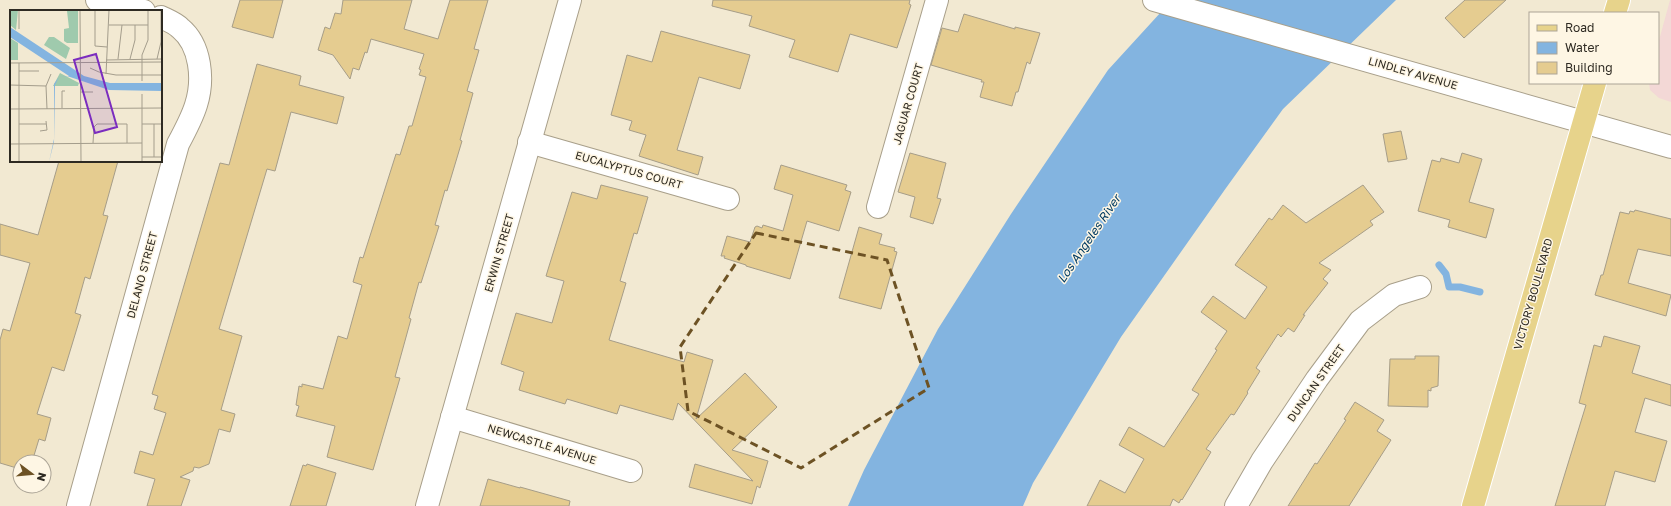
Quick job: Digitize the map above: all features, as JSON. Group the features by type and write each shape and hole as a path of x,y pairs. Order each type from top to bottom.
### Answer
{"main road":[{"path":"1615,12 1619,0"},
{"name":"VICTORY BOULEVARD","path":"1472,506 1595,84"}],"street":[{"path":"97,0 140,10"},
{"name":"ERWIN STREET","path":"427,506 570,0"},
{"name":"JAGUAR COURT","path":"878,208 937,0"},
{"name":"LINDLEY AVENUE","path":"1154,0 1671,147"},
{"name":"DELANO STREET","path":"78,506 178,144 188,126 197,104 200,84 198,63 194,45 180,28 162,18"},
{"name":"EUCALYPTUS COURT","path":"529,142 728,199"},
{"name":"DUNCAN STREET","path":"1236,506 1262,461 1317,379 1360,321 1394,295 1420,287"},
{"name":"NEWCASTLE AVENUE","path":"452,417 632,471"}],"highlighted area":[{"path":"756,233 887,260 929,388 801,468 688,411 680,347"}],"shaded area":[{"path":"1671,0 1671,102 1659,98 1650,90 1649,84 1659,84 1659,40"}],"water":[{"name":"Los Angeles River","path":"1172,0 1396,0 1283,109 1121,337 1033,483 1023,506 848,506 864,470 938,329 1011,214 1108,70"}],"building":[{"path":"240,0 283,0 273,38 232,27"},
{"path":"343,0 412,0 404,29 438,39 450,0 488,0 474,49 479,50 467,91 473,93 460,140 462,141 435,225 439,226 421,283 419,282 409,318 411,319 395,377 400,378 373,470 327,457 335,426 296,416 299,406 296,405 299,386 302,387 302,384 323,389 338,336 347,339 362,285 353,282 360,257 363,258 396,154 400,155 409,126 412,126 426,77 419,75 421,70 419,69 424,54 371,39 367,53 365,52 359,70 353,68 350,79 333,55 318,50 325,27 330,29 335,13 341,14"},
{"path":"713,0 910,0 909,4 911,5 897,48 850,34 838,72 789,57 795,40 749,26 752,16 712,6"},
{"path":"1465,0 1506,0 1464,38 1445,18"},
{"path":"964,14 1015,29 1015,27 1040,33 1030,64 1027,62 1012,106 980,97 984,82 981,82 982,80 931,65 942,28 958,32"},
{"path":"661,31 750,55 740,89 699,77 677,150 703,157 698,175 639,156 646,135 629,130 632,121 611,115 627,55 652,62"},
{"path":"257,64 301,76 299,85 344,97 337,124 291,112 275,171 267,169 219,329 242,336 221,410 235,414 230,432 219,429 209,464 199,468 194,467 193,471 180,477 190,480 181,506 147,506 155,479 134,473 140,451 153,455 166,413 154,409 158,396 152,394 220,163 229,165"},
{"path":"1401,131 1407,159 1388,162 1383,134"},
{"path":"910,153 946,163 937,198 941,199 933,224 910,217 915,197 898,192"},
{"path":"1462,153 1482,159 1469,202 1494,209 1486,238 1448,227 1450,220 1418,211 1432,160 1440,162 1441,158 1459,163"},
{"path":"59,162 118,162 103,215 108,216 90,279 85,277 75,313 81,315 64,371 52,367 37,414 51,418 45,441 39,439 34,454 12,454 12,467 0,463 0,340 3,329 10,331 30,263 0,255 0,224 38,235"},
{"path":"781,165 847,185 845,190 851,192 839,231 807,221 790,279 746,266 724,258 725,256 721,256 727,236 750,242 755,227 757,226 762,228 763,225 783,231 793,195 774,189"},
{"path":"601,185 648,197 637,234 634,233 620,281 626,283 609,340 684,362 687,352 713,360 696,419 745,373 777,407 732,450 768,461 760,488 757,486 752,504 689,487 695,464 753,481 678,403 673,420 620,405 617,414 567,399 565,404 519,390 524,372 501,364 516,313 552,323 564,281 546,276 572,192 597,199"},
{"path":"1363,185 1384,212 1370,221 1373,225 1319,263 1331,270 1323,279 1328,283 1303,315 1305,315 1294,332 1288,328 1281,337 1278,334 1256,368 1260,371 1247,392 1248,393 1234,415 1231,414 1206,449 1211,452 1182,500 1181,499 1179,503 1173,499 1170,506 1087,506 1100,480 1125,493 1144,459 1119,445 1129,427 1164,447 1199,394 1192,390 1227,331 1201,312 1213,296 1245,319 1267,287 1235,265 1269,218 1272,220 1283,205 1306,223"},
{"path":"1635,210 1671,219 1671,256 1638,249 1628,283 1671,295 1666,316 1595,295 1601,275 1603,275 1620,212 1629,214 1630,211 1634,212"},
{"path":"859,227 882,234 879,244 895,248 894,251 897,252 881,309 839,298"},
{"path":"1604,336 1640,346 1632,373 1671,385 1671,406 1645,398 1635,432 1667,441 1655,482 1615,471 1605,506 1555,506 1586,405 1579,403 1594,345 1601,347"},
{"path":"1415,356 1439,356 1438,386 1431,388 1431,391 1428,390 1428,407 1388,406 1390,359 1415,359"},
{"path":"1355,402 1384,420 1377,431 1391,440 1349,506 1288,506 1315,463 1317,464 1346,420 1344,419"},
{"path":"307,464 336,473 326,506 290,506 303,465 306,466"},
{"path":"488,479 570,501 569,506 480,506"}],"waterway":[{"path":"1439,265 1446,274 1449,287 1460,287 1480,292"}]}
